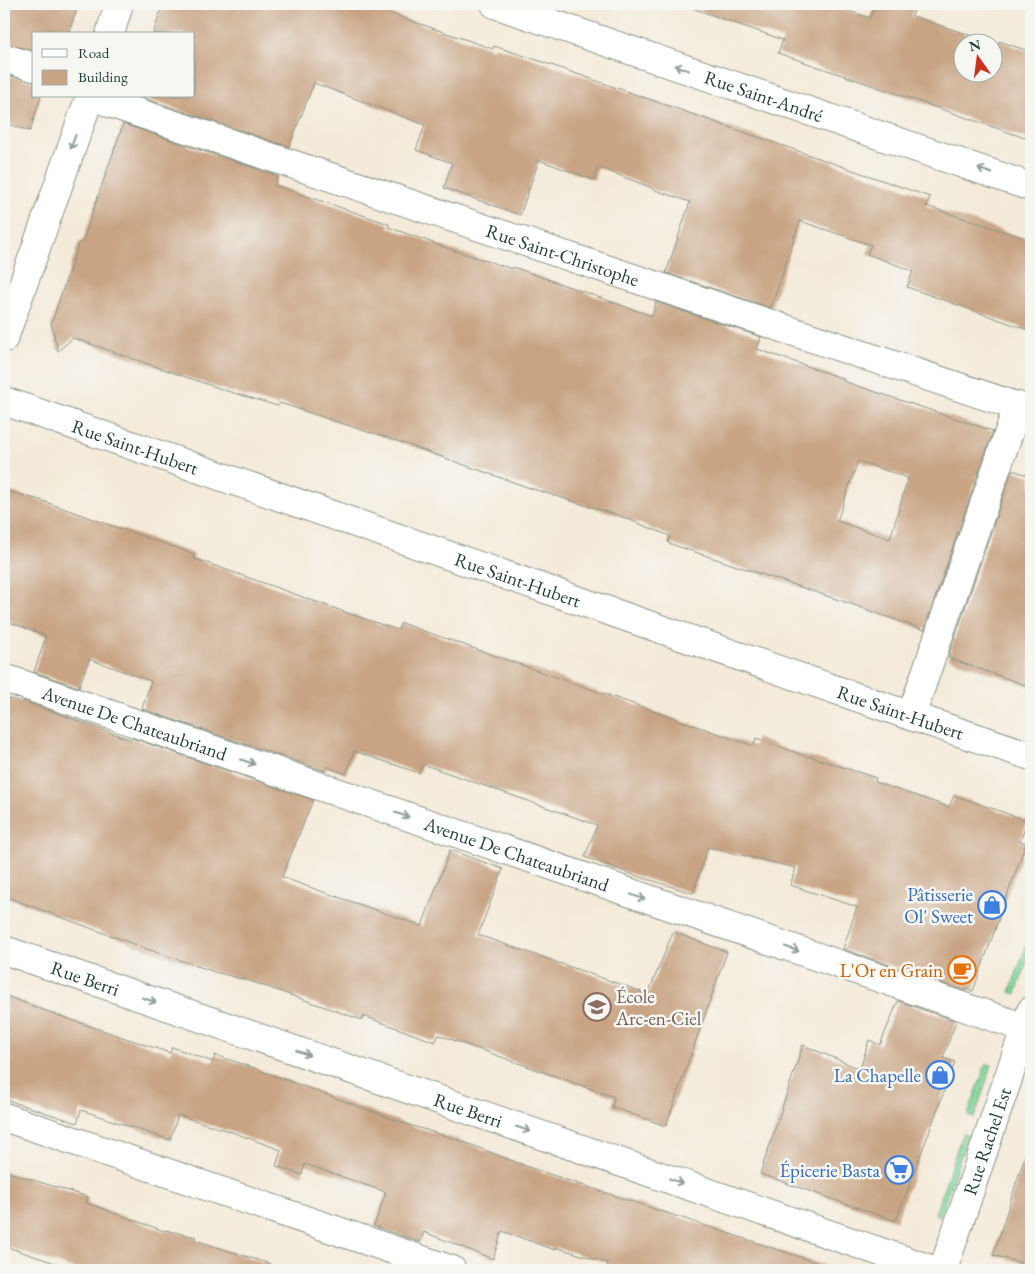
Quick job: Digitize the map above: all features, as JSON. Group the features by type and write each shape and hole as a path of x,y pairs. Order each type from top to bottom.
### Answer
{"street":[{"path":"111,32 119,4"},
{"name":"Rue Saint-André","path":"495,4 1031,187"},
{"path":"4,58 32,66"},
{"path":"4,338 89,98"},
{"name":"Rue Saint-Christophe","path":"99,98 112,104 1025,409"},
{"name":"Rue Saint-Hubert","path":"4,401 1031,756"},
{"path":"912,716 1025,409"},
{"name":"Avenue De Chateaubriand","path":"4,678 964,1008 1029,1023"},
{"name":"Rue Berri","path":"4,950 933,1270"},
{"name":"Rue Rachel Est","path":"943,1270 1029,1023"},
{"path":"4,1116 452,1270"}],"green space":[{"path":"1031,932 1031,950 1016,994 1010,992"},
{"path":"986,1064 992,1065 974,1118 968,1115"},
{"path":"962,1134 968,1135 940,1216 935,1214"}],"building":[{"path":"4,4 79,4 69,32 32,32 32,50 4,43"},
{"path":"163,4 383,4 380,10 493,49 494,46 531,58 930,197 926,206 1031,240 1031,331 907,287 913,271 867,254 871,245 800,221 771,308 666,273 690,202 598,167 594,180 539,160 520,215 444,188 452,163 416,150 425,125 314,83 289,147 144,98 195,98 195,32 154,32"},
{"path":"693,4 827,4 870,18 875,4 916,4 912,16 960,32 952,32 952,82 1002,82 1002,42 1031,52 1031,140 778,53 783,40 692,8"},
{"path":"4,74 32,81 32,98 40,98 30,131 4,123"},
{"path":"123,124 278,176 274,185 389,224 388,227 450,249 512,269 513,267 652,316 656,302 761,337 757,349 844,379 843,381 993,431 924,630 668,543 670,536 620,516 530,488 371,432 280,403 278,406 227,391 73,338 58,351 51,324 79,242 82,243","holes":["858,461 908,478 890,539 837,521"]},
{"path":"1012,470 1031,476 1031,687 948,658"},
{"path":"4,490 43,501 194,554 193,558 356,616 398,630 401,623 754,746 756,738 808,757 876,778 875,782 949,807 954,795 1028,821 1020,841 1026,843 973,991 966,989 965,991 843,949 857,907 790,885 796,868 708,847 693,893 634,875 585,857 597,825 422,764 419,773 354,751 346,774 327,767 325,771 142,709 151,681 89,659 79,687 34,672 46,636 4,620"},
{"path":"4,697 23,703 23,701 131,740 132,738 313,800 282,877 309,887 422,926 450,850 503,869 478,935 648,994 673,932 727,952 666,1126 612,1107 614,1097 439,1035 435,1042 364,1016 362,1020 250,981 215,972 147,949 4,896"},
{"path":"4,995 170,1053 172,1047 213,1062 215,1055 254,1068 409,1125 456,1139 531,1168 824,1265 823,1270 605,1270 608,1263 555,1247 555,1250 502,1231 493,1259 424,1232 420,1242 374,1226 386,1192 305,1164 302,1175 276,1166 281,1150 232,1132 178,1115 170,1140 81,1110 77,1123 4,1099"},
{"path":"898,1001 956,1021 943,1058 955,1062 896,1221 760,1174 803,1045 860,1069 869,1040 880,1045"},
{"path":"1025,1156 1031,1157 1031,1266 993,1255"},
{"path":"4,1171 88,1197 87,1203 164,1231 196,1237 195,1240 270,1264 269,1270 76,1270 4,1246"}],"place":[{"name":"Pâtisserie Ol' Sweet","path":"992,905"},
{"name":"L'Or en Grain","path":"962,970"},
{"name":"École Arc-en-Ciel","path":"597,1007"},
{"name":"La Chapelle","path":"940,1075"},
{"name":"Épicerie Basta","path":"899,1170"}]}
